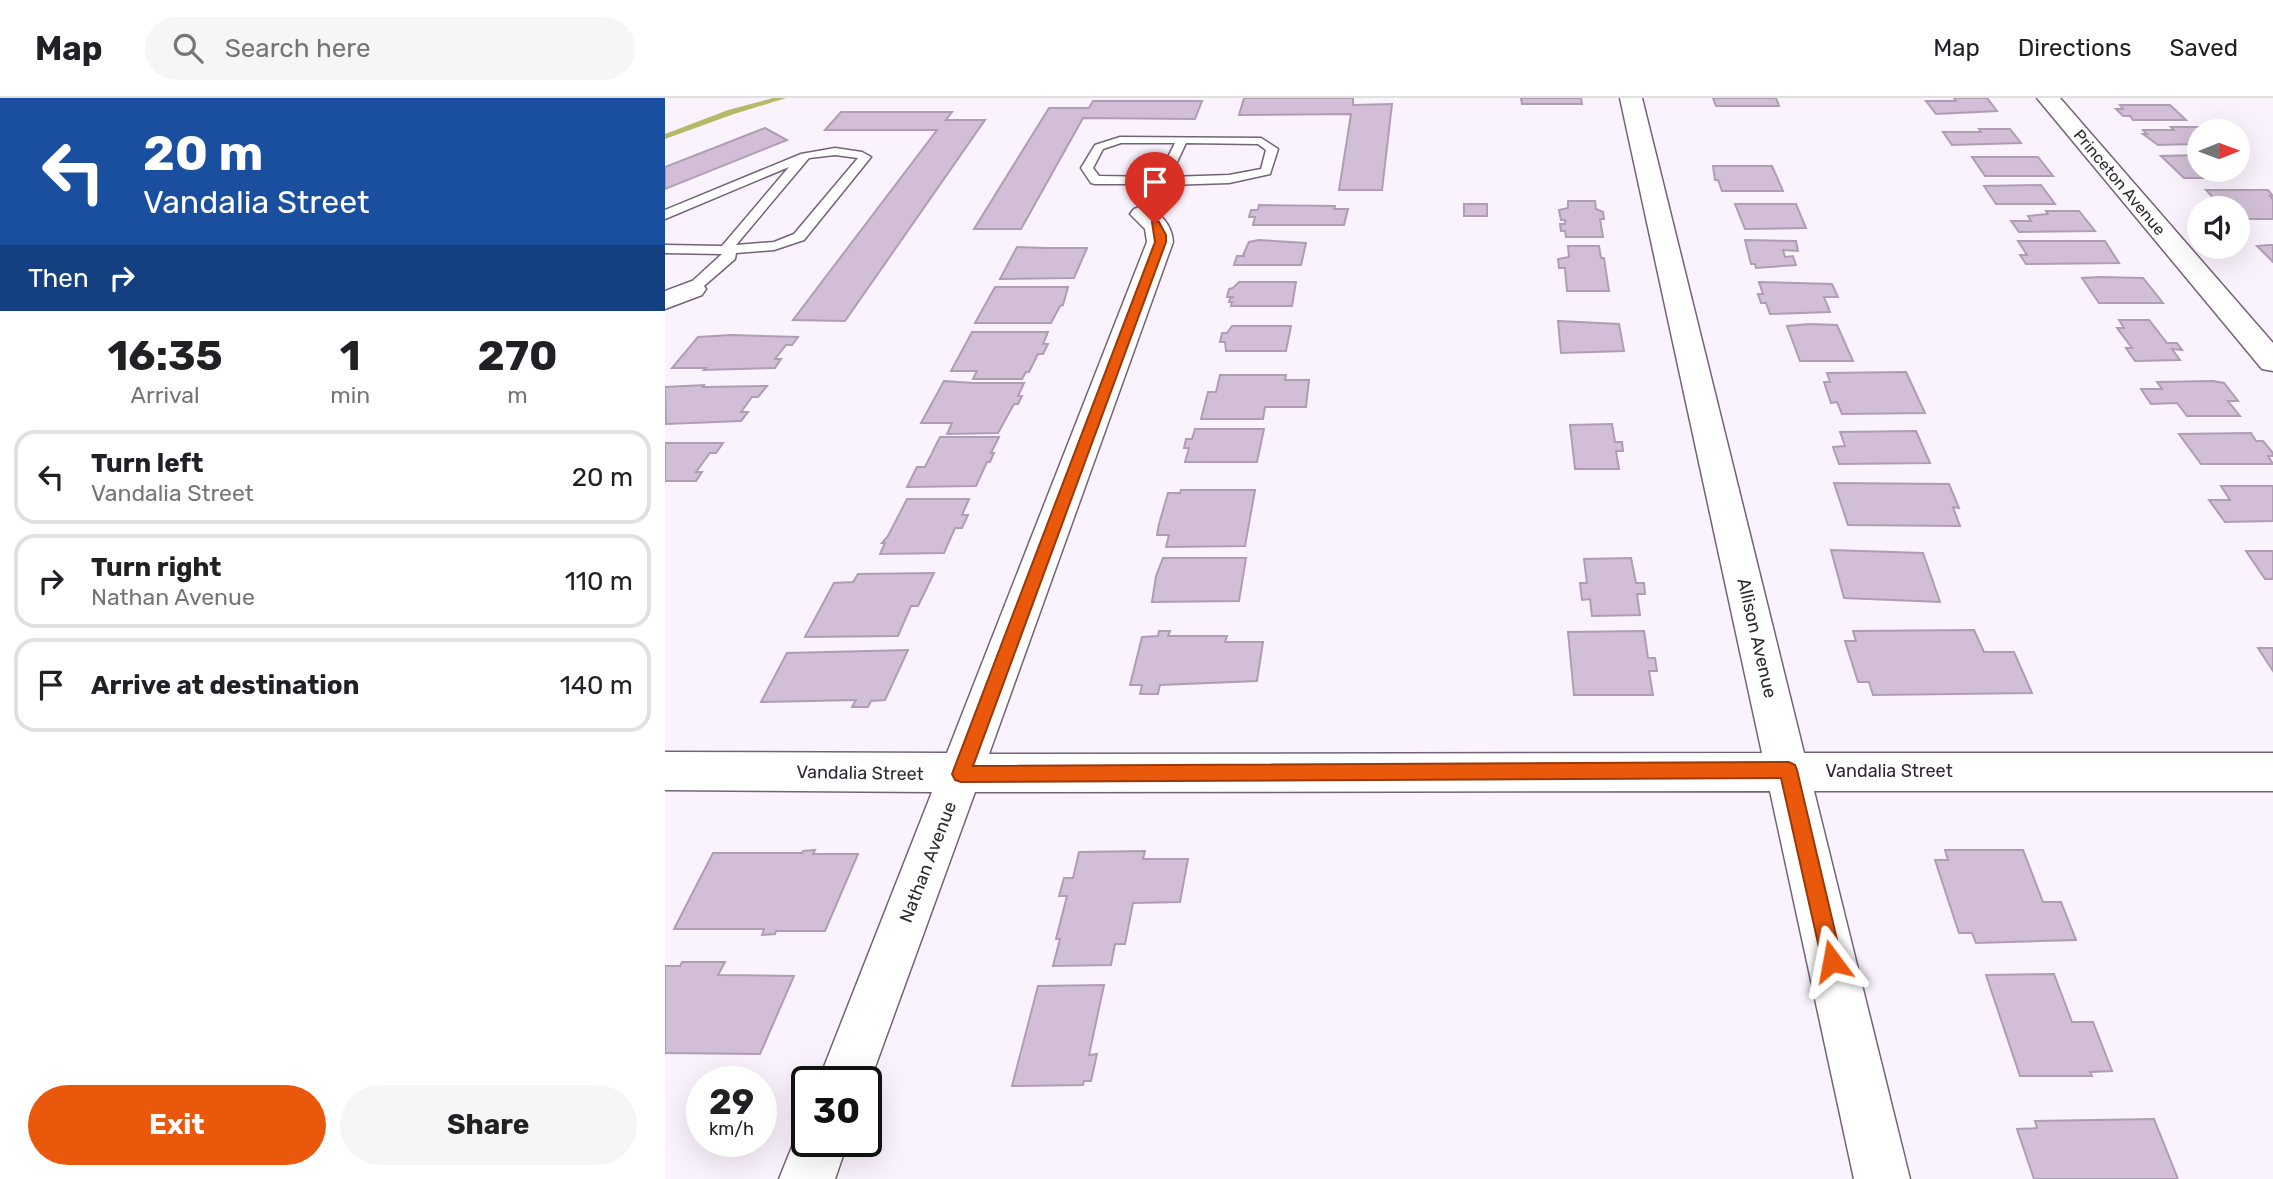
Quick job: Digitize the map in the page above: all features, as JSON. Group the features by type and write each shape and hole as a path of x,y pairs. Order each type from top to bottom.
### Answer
{"street":[{"name":"Allison Avenue","path":"1631,98 1882,1179"},
{"name":"Princeton Avenue","path":"2048,98 2273,362"},
{"name":"Nathan Avenue","path":"850,1066 1160,242 1161,235 1155,224 1143,214"},
{"path":"665,301 692,289"},
{"name":"Vandalia Street","path":"665,771 961,774 1789,770 2273,772"},
{"path":"807,1179 815,1157"}],"lane":[{"path":"1120,140 1182,140 1261,141 1272,149 1266,172 1249,178 1095,180 1087,168 1099,147 1120,140"},
{"path":"1143,214 1164,179 1182,140"},
{"path":"665,215 817,152 854,152 865,157 798,239 777,247 665,249"},
{"path":"727,248 805,156"},
{"path":"692,289 730,256 727,248"}],"building":[{"path":"1244,98 1353,98 1353,105 1392,104 1382,190 1339,190 1351,114 1239,115"},
{"path":"1521,98 1581,98 1582,104 1522,104"},
{"path":"1713,98 1776,98 1779,106 1716,106"},
{"path":"1954,98 1987,98 1997,111 1936,114 1926,101 1956,101"},
{"path":"1093,101 1202,101 1195,119 1083,118 1021,229 974,229 1049,108 1089,108"},
{"path":"2120,105 2170,105 2186,120 2133,120 2116,109 2123,109"},
{"path":"841,112 952,112 946,120 985,120 845,321 793,320 937,130 825,130"},
{"path":"2171,127 2187,127 2187,144 2158,145 2143,134 2147,134 2143,130 2174,130"},
{"path":"765,128 787,140 665,189 665,167"},
{"path":"1979,129 2010,129 2021,143 1952,145 1943,132 1981,132"},
{"path":"2187,155 2187,178 2184,178 2161,156"},
{"path":"1972,157 2038,157 2053,176 1985,176"},
{"path":"1713,166 1772,166 1783,191 1722,191 1718,180 1715,180"},
{"path":"2041,185 2055,204 1996,204 1984,186"},
{"path":"2206,190 2268,190 2273,196 2270,196 2273,199 2273,219 2250,219 2250,196 2212,196"},
{"path":"1568,201 1595,201 1596,209 1603,212 1604,219 1600,219 1603,237 1566,237 1565,231 1561,231 1560,224 1565,224 1565,220 1561,220 1559,210 1568,208"},
{"path":"1464,204 1487,204 1487,216 1464,216"},
{"path":"1735,204 1796,204 1806,228 1745,229"},
{"path":"1259,205 1335,206 1334,209 1348,209 1344,225 1253,225 1255,217 1249,217 1251,210 1258,210"},
{"path":"2046,211 2079,211 2095,231 2019,232 2011,221 2031,221 2028,216 2048,214"},
{"path":"1259,240 1306,243 1301,265 1234,265 1237,256 1245,256 1243,255 1249,242"},
{"path":"1745,240 1796,241 1798,251 1783,250 1785,257 1793,256 1796,265 1756,268 1755,264 1751,264"},
{"path":"2018,241 2105,241 2119,263 2026,264 2020,255 2027,255"},
{"path":"2273,245 2273,262 2257,246"},
{"path":"1568,246 1599,246 1601,258 1604,258 1609,291 1567,291 1565,268 1559,268 1558,259 1569,257"},
{"path":"1017,247 1087,248 1074,278 1000,279"},
{"path":"2082,278 2143,278 2163,303 2099,303"},
{"path":"1239,282 1296,282 1292,306 1231,306 1230,298 1234,297 1227,297 1229,289"},
{"path":"1759,282 1832,284 1838,297 1824,297 1830,312 1770,314 1766,303 1761,303 1758,294 1763,294"},
{"path":"995,287 1068,287 1063,305 1051,323 975,323"},
{"path":"2119,320 2149,320 2167,343 2177,343 2182,350 2172,349 2180,360 2135,361 2126,348 2132,348 2117,328 2124,328"},
{"path":"1558,321 1619,324 1624,351 1561,353"},
{"path":"1837,325 1853,361 1800,361 1787,326"},
{"path":"1232,326 1291,326 1286,351 1226,351 1225,342 1220,342 1222,333 1227,333"},
{"path":"972,332 1048,332 1043,344 1048,344 1022,379 973,379 977,371 951,371"},
{"path":"698,337 798,337 792,345 786,345 775,359 781,359 775,368 672,368"},
{"path":"1906,372 1925,413 1842,414 1837,402 1831,403 1824,382 1830,382 1827,373"},
{"path":"1220,375 1286,375 1285,380 1309,380 1306,407 1265,407 1263,419 1201,419 1208,392 1216,392"},
{"path":"944,381 1024,383 1018,396 1022,396 1018,404 1014,404 998,433 947,434 952,423 921,423"},
{"path":"2157,382 2224,383 2238,401 2228,401 2240,416 2187,416 2177,403 2151,404 2141,389 2162,389"},
{"path":"704,385 703,387 767,386 758,397 752,397 741,412 748,412 741,421 666,424 665,387"},
{"path":"1612,424 1615,442 1622,442 1623,451 1616,451 1619,469 1575,469 1570,425"},
{"path":"1195,429 1264,429 1257,462 1185,462 1189,448 1184,448 1186,439 1192,439"},
{"path":"1916,431 1930,463 1839,464 1833,447 1845,446 1840,432"},
{"path":"2251,433 2256,441 2263,441 2273,453 2273,456 2268,456 2273,464 2201,464 2179,434"},
{"path":"940,437 999,437 991,453 994,453 990,462 987,462 976,486 907,487 917,467 925,467"},
{"path":"665,443 723,443 716,453 710,453 696,472 702,472 696,481 665,481"},
{"path":"1834,483 1949,484 1959,508 1953,507 1960,526 1848,525"},
{"path":"2221,486 2273,486 2273,521 2225,522 2209,500 2230,500"},
{"path":"1181,490 1255,490 1245,546 1166,547 1169,535 1157,535 1159,524 1168,493 1180,493"},
{"path":"907,499 969,499 962,515 968,515 962,528 955,528 944,553 880,554 885,543 882,543"},
{"path":"1831,550 1923,553 1940,602 1844,598"},
{"path":"2246,551 2273,551 2273,579 2265,579"},
{"path":"1163,558 1246,558 1239,601 1152,602 1156,576"},
{"path":"1631,558 1636,583 1644,583 1645,594 1637,594 1640,615 1592,616 1590,599 1582,600 1580,583 1587,583 1584,559"},
{"path":"934,573 918,606 911,606 898,636 805,637 834,583 853,582 858,574"},
{"path":"1974,630 1984,652 2014,652 2032,693 1873,695 1869,682 1858,682 1845,641 1856,641 1853,631"},
{"path":"1159,631 1170,631 1168,636 1227,636 1225,642 1263,642 1257,681 1160,685 1158,694 1140,694 1142,685 1130,685 1142,637 1158,636"},
{"path":"1644,631 1648,658 1655,658 1657,671 1649,671 1653,695 1574,695 1568,632"},
{"path":"2258,648 2273,648 2273,671"},
{"path":"908,650 885,700 871,701 868,707 852,707 856,700 761,702 787,653"},
{"path":"815,850 813,854 858,854 825,931 776,931 775,934 762,935 764,929 674,929 713,853 802,853"},
{"path":"1945,850 2023,850 2043,902 2061,902 2076,940 1976,943 1972,933 1959,933 1935,860 1948,860"},
{"path":"1145,851 1143,859 1188,859 1180,902 1133,903 1125,944 1115,944 1111,965 1053,966 1060,939 1056,939 1067,896 1059,896 1064,878 1073,878 1079,852"},
{"path":"682,962 725,962 718,975 794,976 760,1054 665,1053 665,966 680,966"},
{"path":"2054,974 2072,1022 2093,1022 2112,1071 2090,1072 2092,1076 2020,1076 1986,975"},
{"path":"1104,985 1089,1055 1097,1054 1091,1081 1084,1081 1083,1085 1012,1086 1038,986"},
{"path":"2154,1119 2178,1179 2034,1179 2017,1129 2037,1128 2035,1121"}],"waterway":[{"path":"665,137 731,112 782,98"}],"route":[{"path":"1155,224 1161,235 1160,242 961,774 1789,770 1832,961"}]}
